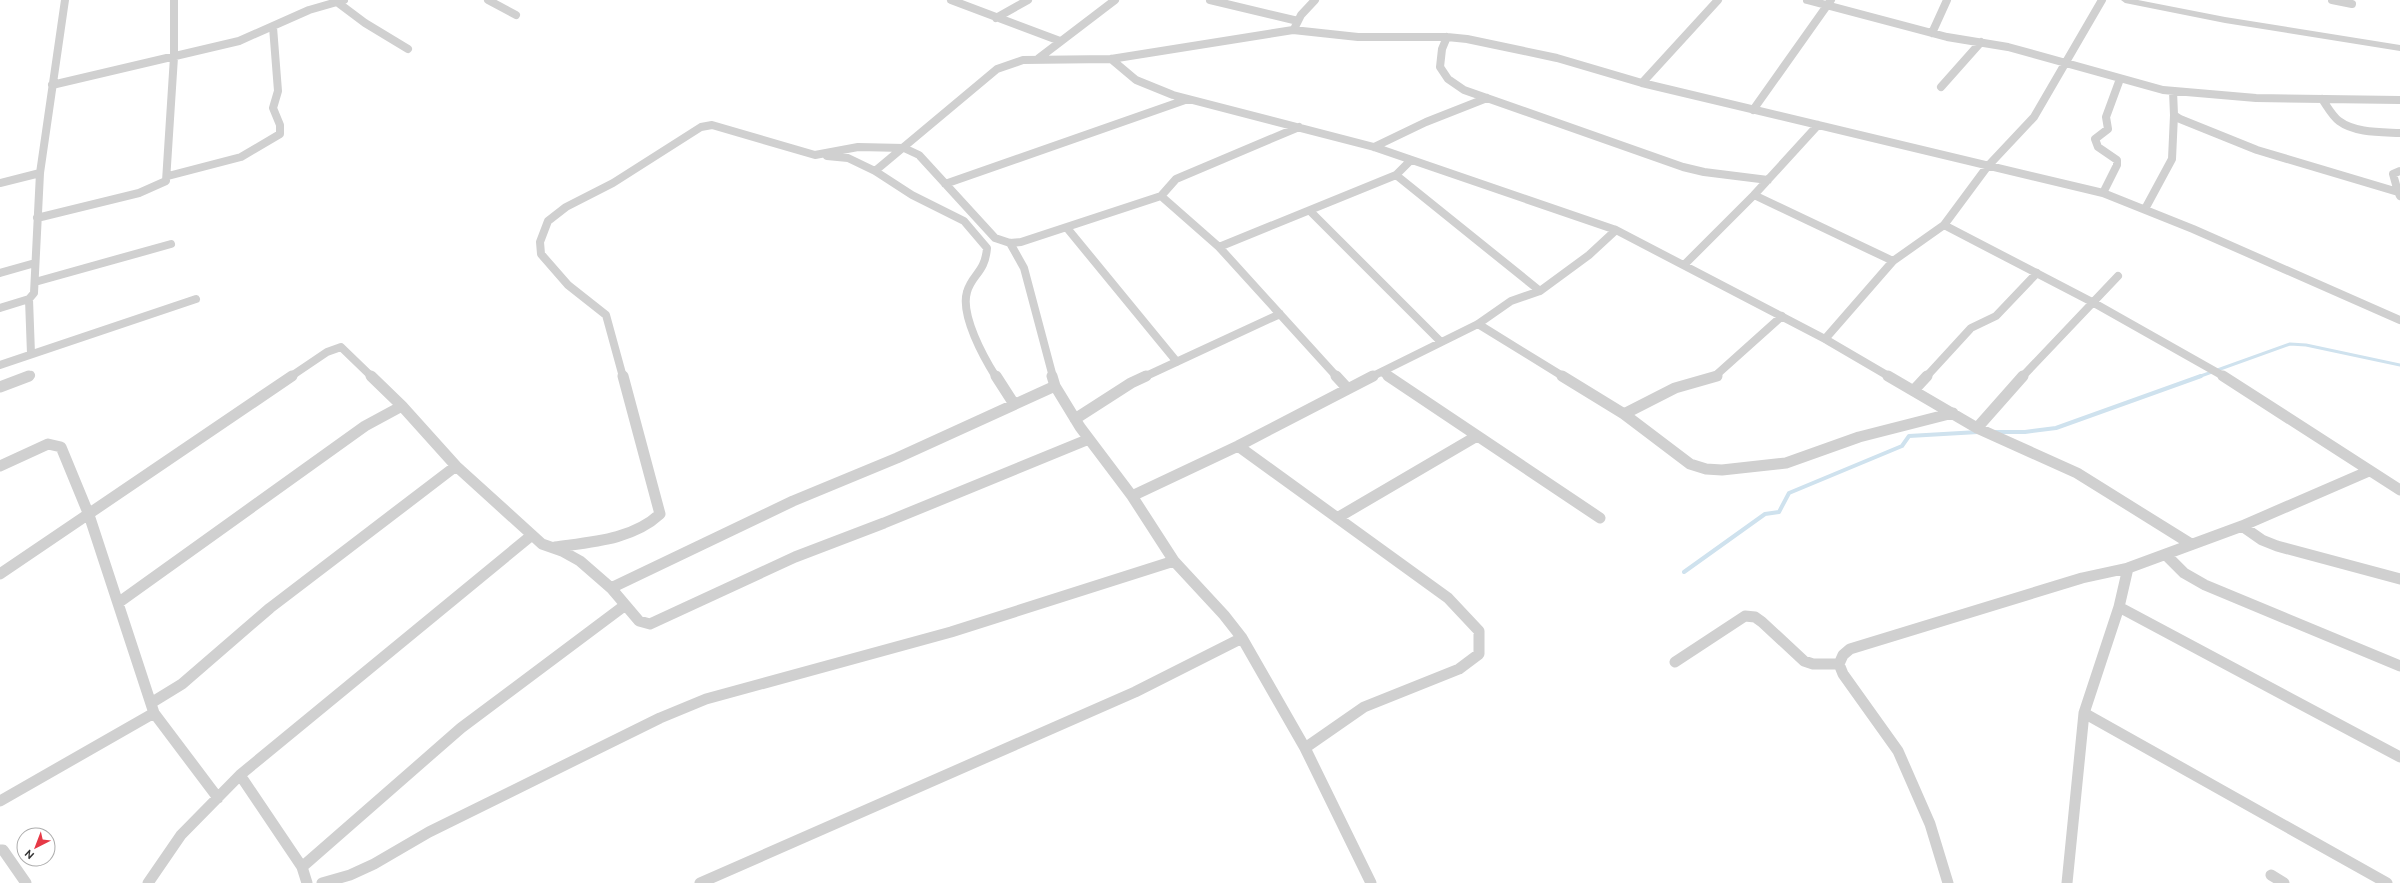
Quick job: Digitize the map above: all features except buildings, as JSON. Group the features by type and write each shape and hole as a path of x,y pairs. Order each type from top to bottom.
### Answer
{"street":[{"path":"0,308 29,299 34,293 40,173 65,0"},
{"path":"37,218 139,193 166,181 168,176 167,151 174,57 174,0"},
{"path":"488,0 516,14"},
{"path":"951,0 1060,41"},
{"path":"996,18 1028,0"},
{"path":"1039,58 1115,0"},
{"path":"1210,0 1298,21"},
{"path":"1293,30 1298,21 1315,0"},
{"path":"1642,83 1718,0"},
{"path":"1807,0 1829,3 1932,33 2008,47 2120,79 2173,91 2256,98 2400,100"},
{"path":"1932,33 1947,0"},
{"path":"1825,339 1893,261 1944,225 1987,167 2034,117 2067,63 2102,0"},
{"path":"2124,0 2225,20 2400,48"},
{"path":"2332,0 2352,4"},
{"path":"52,85 239,41 309,10 340,1 365,24 408,49"},
{"path":"1754,110 1829,3"},
{"path":"168,176 200,170 242,157 272,141 280,134 280,125 273,108 278,91 273,27"},
{"path":"875,171 997,69 1010,63 1039,58 1111,59 1293,30 1358,37 1447,37 1467,39 1557,58 1642,83 2103,194 2145,209 2400,320"},
{"path":"1447,37 1439,60 1440,67 1448,78 1464,90 1683,166 1704,172 1768,180"},
{"path":"1941,87 1981,42"},
{"path":"1111,59 1136,80 1188,99 1299,126 1374,147 1616,230 1685,264 1825,339 1995,437 2077,473 2191,544"},
{"path":"2103,194 2117,165 2117,160 2098,147 2095,139 2108,129 2106,116 2120,79"},
{"path":"2145,209 2172,159 2174,115 2173,91"},
{"path":"1374,147 1426,122 1487,98"},
{"path":"945,184 1188,99"},
{"path":"2322,99 2343,124 2368,130 2400,133"},
{"path":"2174,115 2180,120 2257,150 2399,194"},
{"path":"555,547 596,541 644,528 660,514 606,315 568,285 541,254 540,242 548,221 566,207 613,183 701,127 712,125 815,155 848,158 875,171 912,195 964,221 987,248 986,262 966,291 966,306 980,352 1014,404"},
{"path":"1685,264 1754,195 1818,125"},
{"path":"815,155 858,146 904,148 919,155 995,238 1010,243 1021,242 1067,228 1161,196 1176,179 1299,126"},
{"path":"1219,247 1396,175 1411,160"},
{"path":"2399,194 2393,174 2400,172"},
{"path":"0,183 40,173"},
{"path":"1396,175 1540,291"},
{"path":"1754,195 1893,261"},
{"path":"1161,196 1219,247 1348,389"},
{"path":"1310,211 1440,341"},
{"path":"1944,225 2094,303 2211,368 2400,490"},
{"path":"1067,228 1177,362"},
{"path":"1132,496 1238,446 1440,341 1478,324 1511,301 1540,291 1589,255 1616,230"},
{"path":"1010,243 1024,268 1031,290 1055,386 1075,419 1132,496 1174,560 1224,615 1242,638 1305,748 1371,883"},
{"path":"35,282 171,244"},
{"path":"0,272 36,263"},
{"path":"1914,390 1971,328 1996,316 2037,273"},
{"path":"1979,428 2046,350 2094,303 2118,276"},
{"path":"29,299 31,354"},
{"path":"0,365 196,299"},
{"path":"1075,419 1131,383 1280,314"},
{"path":"1624,414 1675,388 1717,376 1782,316"},
{"path":"1478,324 1624,414 1690,464 1706,469 1722,470 1786,463 1859,437 1953,413"},
{"path":"0,574 327,352 341,347 402,406 456,466 542,544 555,547 589,566 611,588 624,606 638,621 650,624 752,576 852,534 884,523 1089,439"},
{"path":"1382,372 1600,518"},
{"path":"0,387 31,375"},
{"path":"611,588 793,501 898,458 1055,386"},
{"path":"118,603 366,426 402,406"},
{"path":"1337,518 1477,436"},
{"path":"0,466 48,444 61,447 89,515 152,708 218,798"},
{"path":"1238,446 1448,598 1479,631 1479,654 1460,669 1364,707 1305,748"},
{"path":"0,801 152,708 270,608 456,466"},
{"path":"1948,883 1930,824 1898,751 1843,674 1839,664 1843,655 1850,649 2082,578 2128,568 2166,555 2191,544 2242,526 2369,471"},
{"path":"2242,526 2262,540 2277,546 2400,579"},
{"path":"148,883 181,835 240,774 532,535"},
{"path":"2166,555 2184,573 2204,585 2400,666"},
{"path":"322,883 350,875 374,864 429,832 660,718 706,699 951,632 1174,560"},
{"path":"2067,883 2066,877 2084,713 2119,607 2128,568"},
{"path":"302,867 461,728 624,606"},
{"path":"2119,607 2362,739 2400,757"},
{"path":"1675,662 1745,616 1755,617 1762,622 1804,661 1813,664 1839,664"},
{"path":"700,883 1135,692 1242,638"},
{"path":"2084,713 2386,883"},
{"path":"240,774 302,867 307,883"},
{"path":"0,850 3,850 26,883"},
{"path":"2270,876 2284,883"}],"waterway":[{"path":"2198,377 2290,344 2306,345 2400,365"},
{"path":"1996,432 2025,432 2056,428 2201,376"},
{"path":"1684,572 1765,514 1779,512 1789,493 1902,446 1909,436 1978,432"}]}
